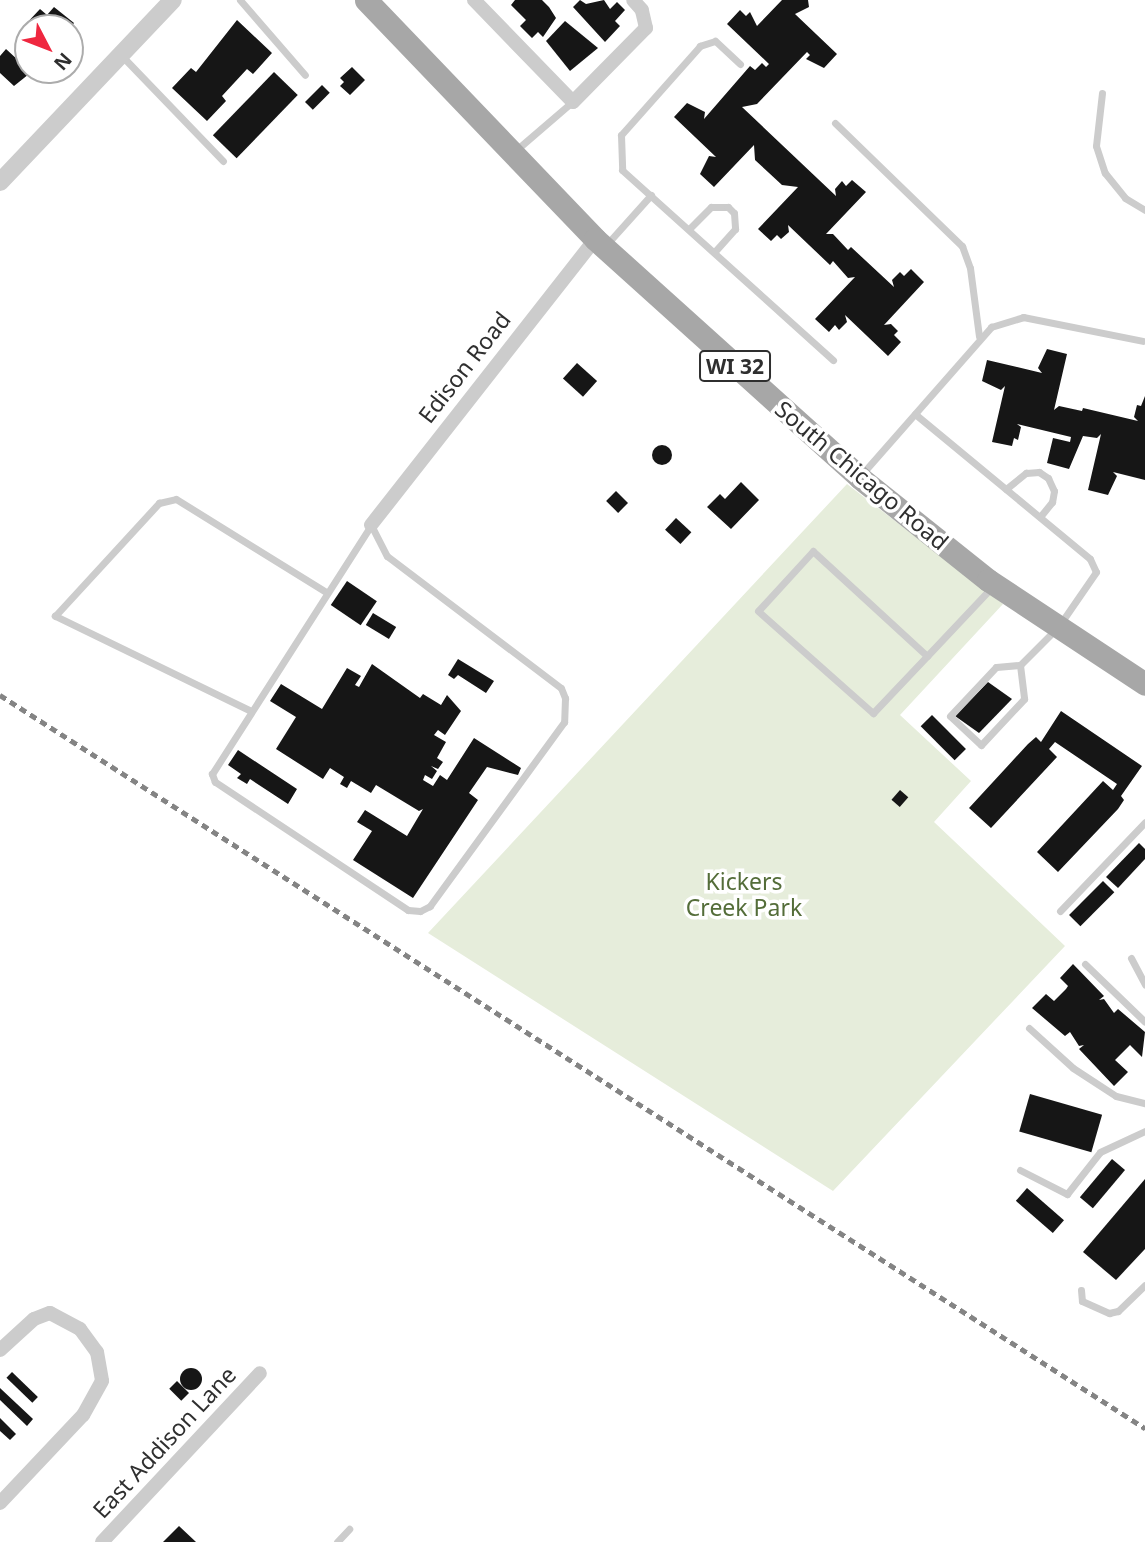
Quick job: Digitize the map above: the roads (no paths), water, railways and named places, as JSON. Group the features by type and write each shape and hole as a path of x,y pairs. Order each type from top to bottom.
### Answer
{"main road":[{"name":"South Chicago Road","path":"366,0 599,243 860,478 995,584 1145,684"}],"street":[{"path":"0,182 173,0"},
{"path":"474,0 573,102 646,28 642,10 632,0"},
{"name":"Edison Road","path":"371,525 599,243"},
{"path":"0,1350 34,1319 50,1313 80,1329 97,1352 102,1381 83,1415 0,1503"},
{"name":"East Addison Lane","path":"102,1542 260,1373"}],"lane":[{"path":"240,0 305,75"},
{"path":"740,64 715,41 700,46 621,135 622,170 833,360"},
{"path":"121,55 223,161"},
{"path":"1102,93 1096,146 1105,173 1125,198 1145,210"},
{"path":"512,155 573,102"},
{"path":"835,123 961,246 970,268 979,336"},
{"path":"599,243 651,195"},
{"path":"689,229 711,207 728,207 734,213 734,229 714,253"},
{"path":"860,478 979,336 990,327 1023,317 1143,341"},
{"path":"915,414 1090,559 1096,572 1058,627 1020,665 996,667 950,716 981,745 1024,699 1020,665"},
{"path":"1006,489 1026,473 1039,472 1048,478 1054,491 1052,502 1040,517"},
{"path":"249,710 55,616 159,503 176,499 326,592"},
{"path":"371,525 387,556 561,688 564,722 430,906 420,911 408,910 215,782 215,764 326,592 371,525"},
{"path":"927,656 813,551 758,611 873,713 927,656 995,584"},
{"path":"1060,911 1145,822"},
{"path":"1130,958 1145,984"},
{"path":"1085,964 1145,1022"},
{"path":"1029,1028 1073,1068 1116,1096 1145,1103"},
{"path":"1020,1170 1067,1194 1100,1152 1145,1131"},
{"path":"1082,1290 1082,1301 1095,1311 1109,1313 1118,1311 1145,1285"},
{"path":"337,1542 349,1530"}],"railway":[{"path":"0,695 1145,1428"}],"park label":[{"name":"Kickers Creek Park","path":"744,894"}]}
